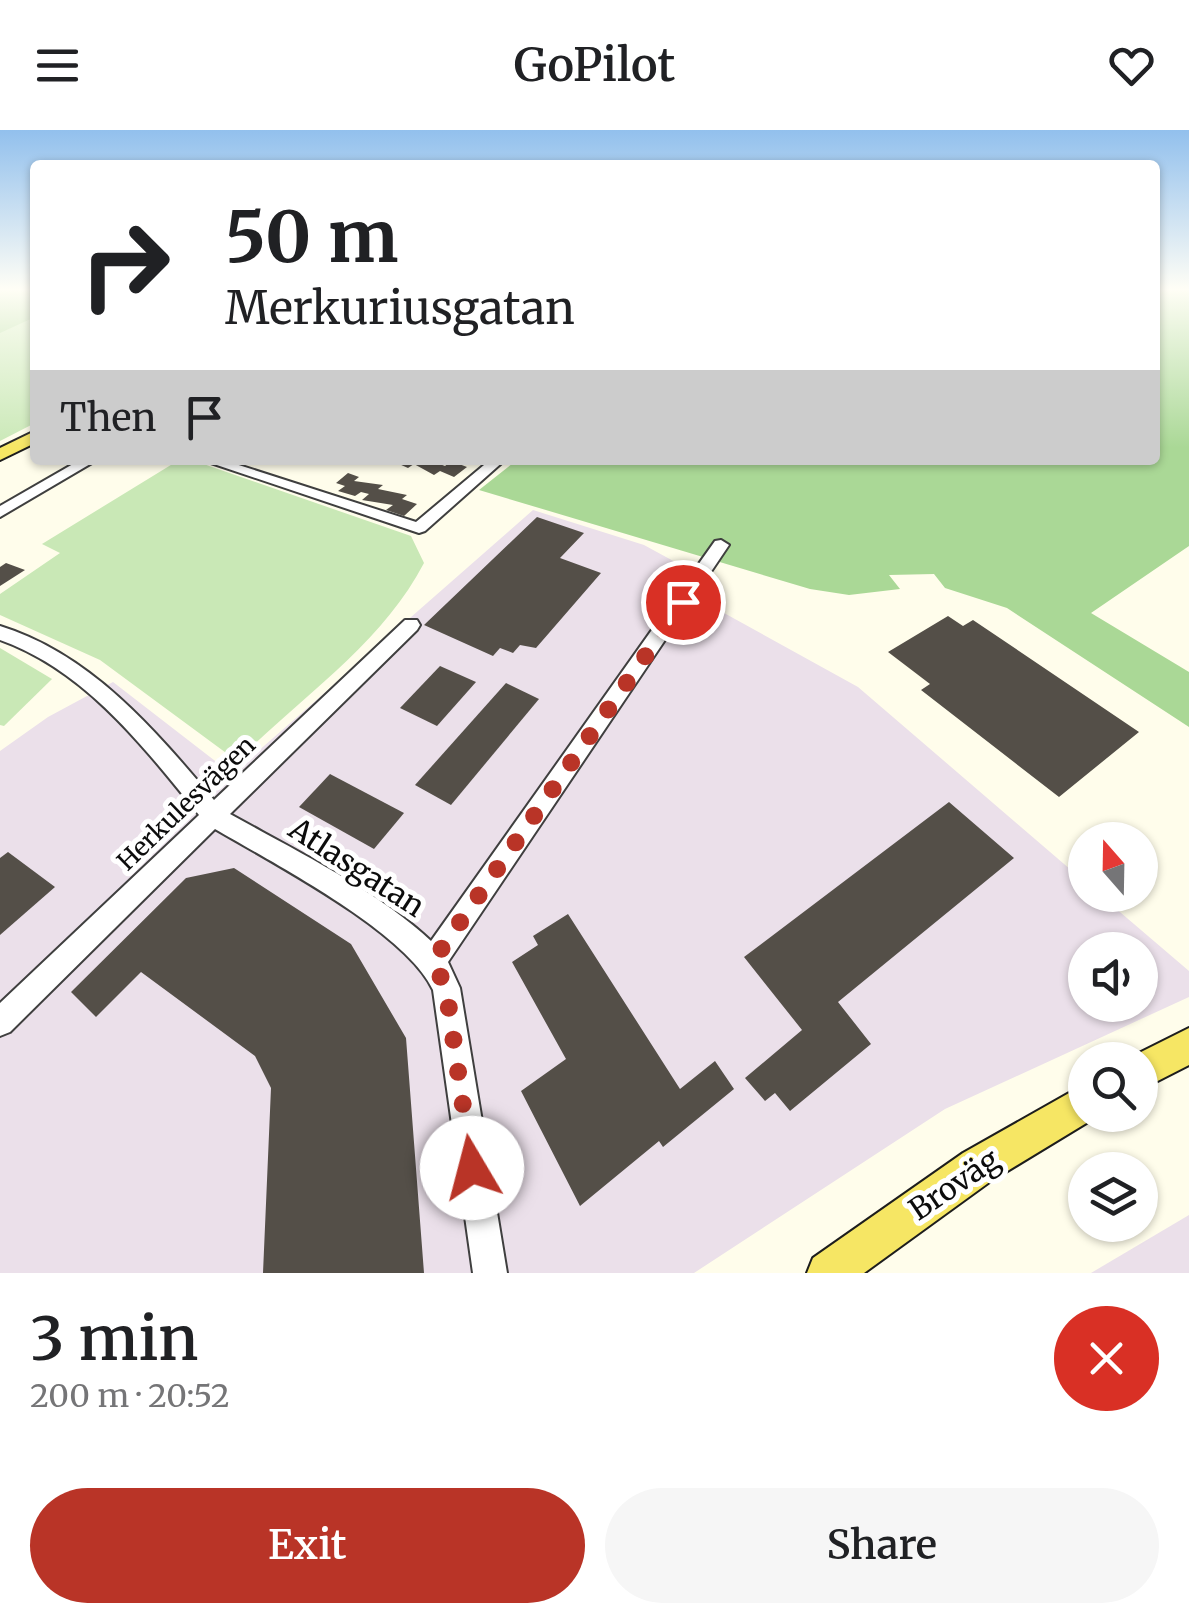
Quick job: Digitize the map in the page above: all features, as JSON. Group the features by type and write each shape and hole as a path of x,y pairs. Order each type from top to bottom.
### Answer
{"main road":[{"path":"0,455 30,439"},
{"path":"1158,1062 1189,1046"},
{"name":"Broväg","path":"828,1273 978,1167 1068,1113"}],"street":[{"path":"0,512 81,465"},
{"path":"230,465 419,528 486,465"},
{"path":"490,1273 446,988 433,961 720,544"},
{"name":"Herkulesvägen","path":"0,1022 411,625"},
{"name":"Atlasgatan","path":"0,633 56,660 101,691 156,746 213,816 391,925 433,961"}],"shaded area":[{"path":"533,510 644,545 721,587 715,608 858,687 1068,867 1068,912 1120,912 1143,932 1068,932 1068,1022 1135,1022 1091,1042 1068,1042 1068,1053 945,1109 694,1273 0,1273 0,751 48,717 113,682 232,774"},
{"path":"1158,945 1189,971 1189,997 1158,1011"},
{"path":"1189,1215 1189,1273 1091,1273 1143,1242 1158,1242 1158,1233"}],"green space":[{"path":"0,341 30,341 30,426 0,441"},
{"path":"1160,341 1189,341 1189,546 1091,613 1189,672 1189,727 1007,608 945,588 934,574 889,575 900,589 849,595 810,589 479,490 511,465 1160,465"},
{"path":"171,465 206,465 411,536 424,563 407,592 363,644 237,761 100,660 0,615 0,594 60,553 42,544"},
{"path":"0,648 52,679 4,726 0,725"}],"building":[{"path":"416,465 467,467 454,477 440,471 434,475"},
{"path":"348,473 359,477 354,481 383,485 378,489 407,495 402,499 417,504 404,516 386,510 393,505 362,500 369,494 361,492 355,496 338,491 345,486 336,483"},
{"path":"537,517 584,533 560,558 601,573 536,648 520,645 513,653 500,648 493,656 424,625"},
{"path":"6,563 25,570 0,586 0,567"},
{"path":"948,616 963,626 973,620 1139,732 1059,797 921,690 930,684 888,652"},
{"path":"440,666 476,682 437,726 400,708"},
{"path":"506,683 539,699 451,805 415,785"},
{"path":"330,774 404,813 374,849 299,807"},
{"path":"949,802 1014,858 838,1002 871,1044 790,1111 775,1093 765,1101 745,1078 802,1030 744,957"},
{"path":"8,852 55,887 0,935 0,858"},
{"path":"234,868 351,944 406,1038 424,1273 263,1273 271,1088 255,1056 141,972 96,1017 71,992 186,878"},
{"path":"568,914 680,1089 715,1061 734,1089 663,1147 659,1141 580,1206 521,1091 566,1059 512,962 538,945 533,936"}],"route":[{"path":"472,1168 446,988 433,961 683,602"}]}
